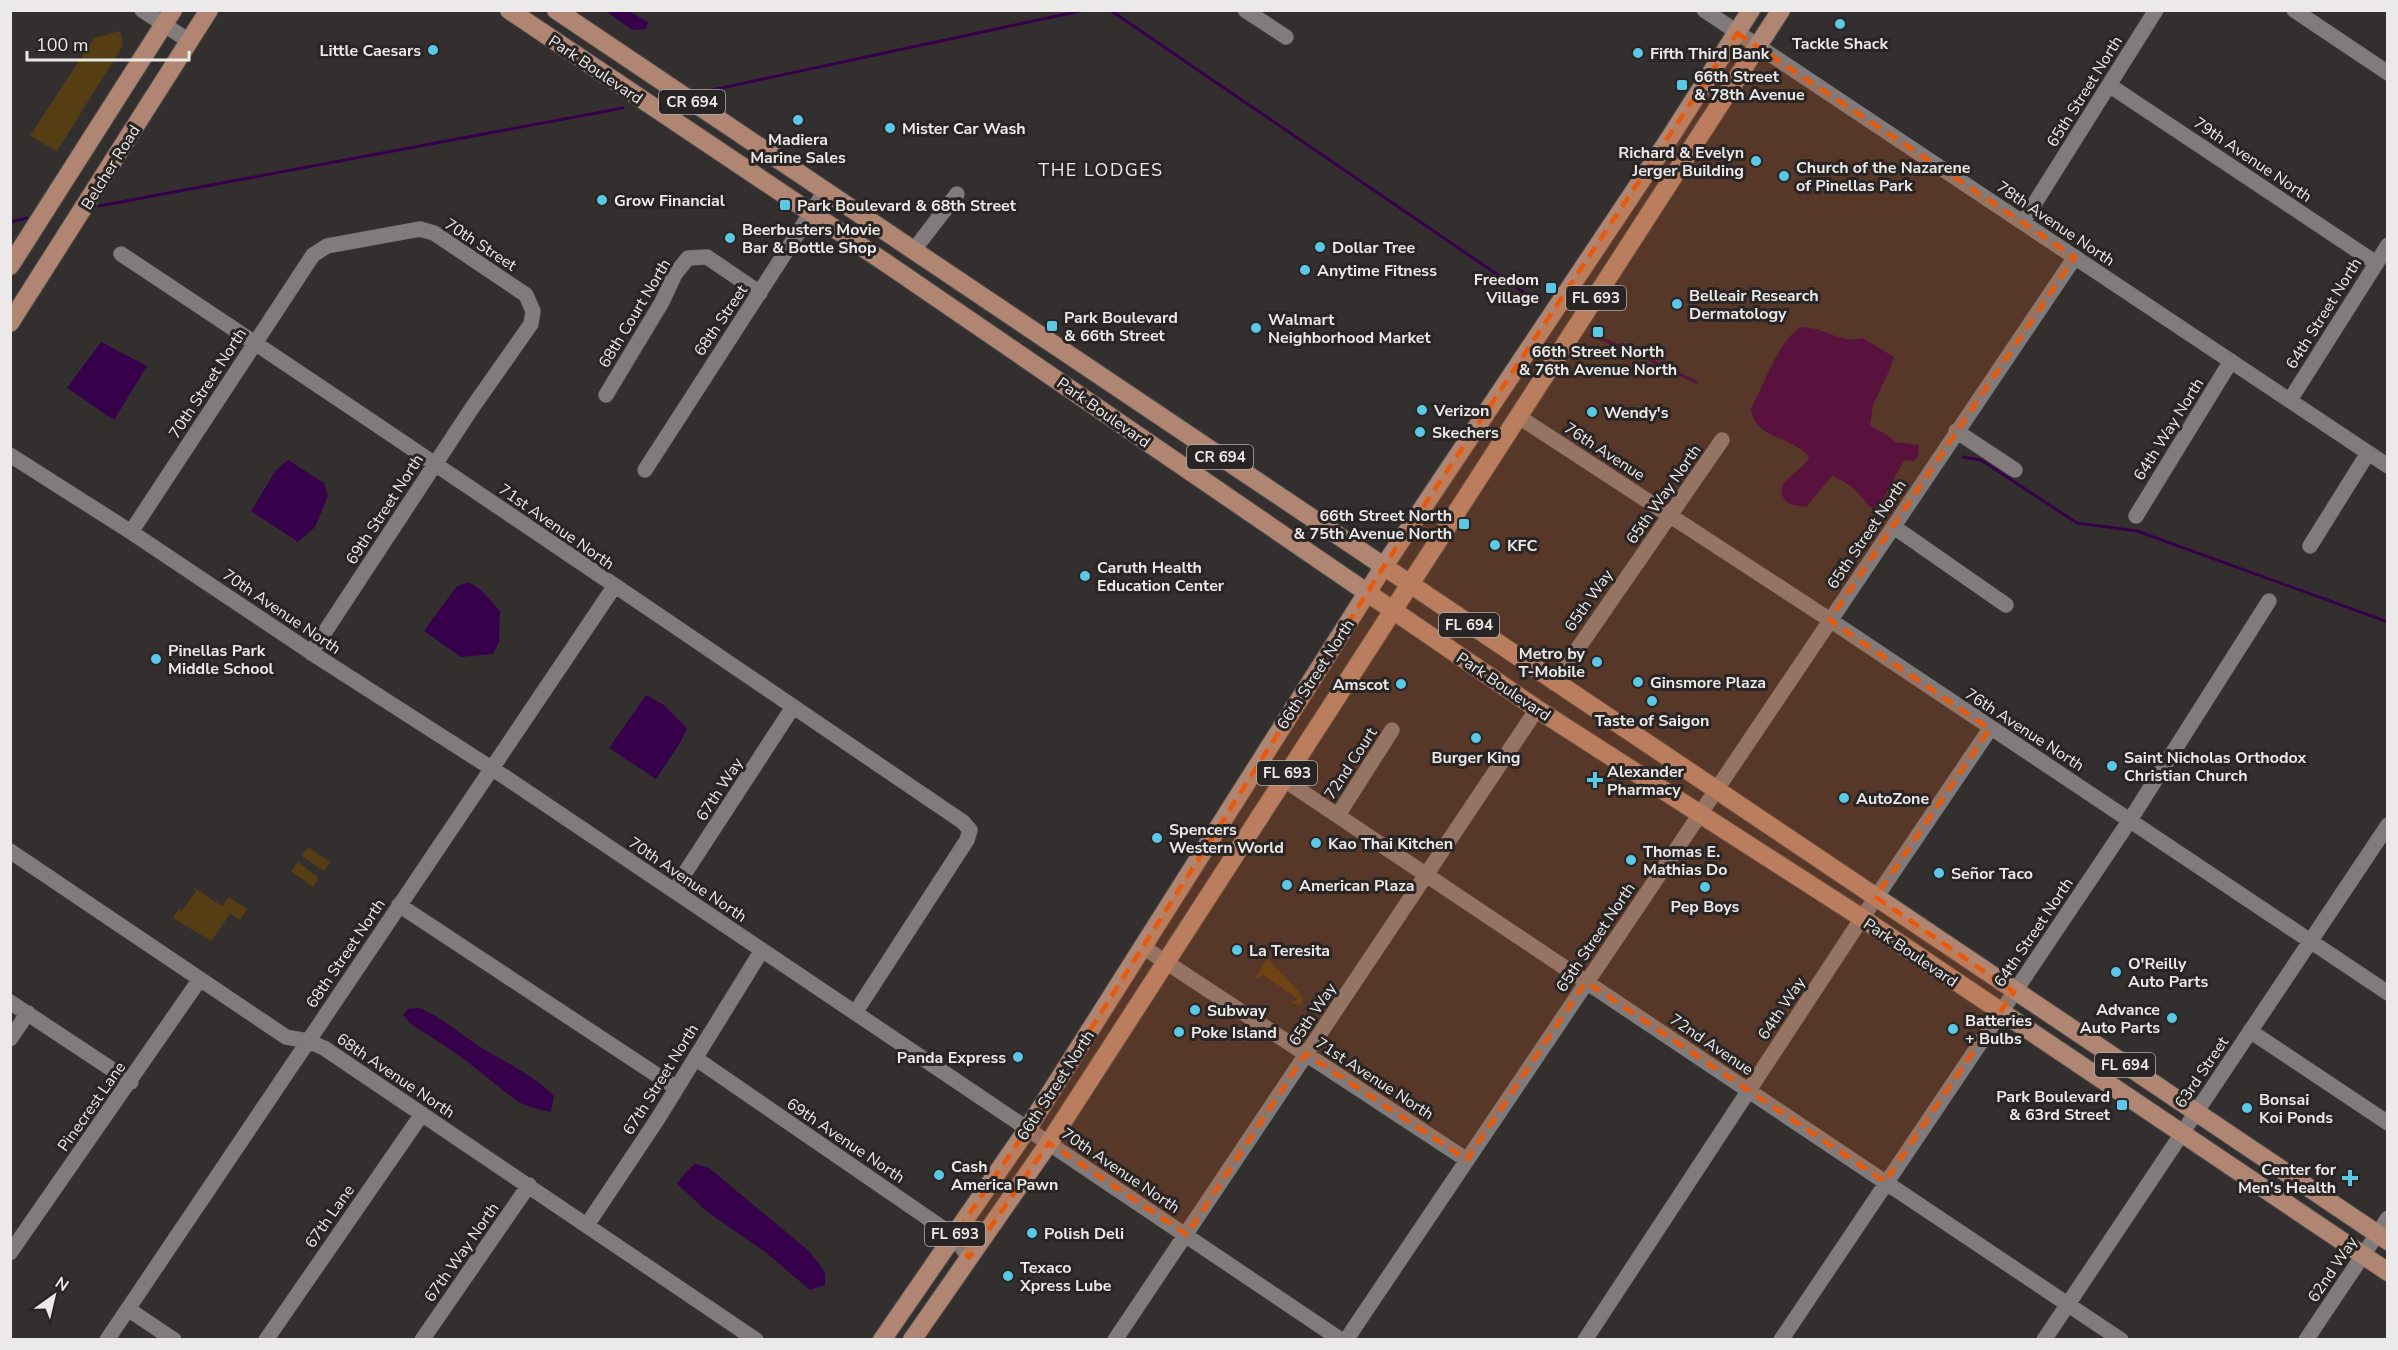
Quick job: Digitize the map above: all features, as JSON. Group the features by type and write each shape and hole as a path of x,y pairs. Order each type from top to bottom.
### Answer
{"main road":[{"name":"Belcher Road","path":"10,323 209,10"},
{"name":"Park Boulevard","path":"509,10 1061,382 1537,709 1862,918 2388,1272"},
{"name":"Park Boulevard","path":"556,10 2382,1238"},
{"name":"66th Street North","path":"882,1340 1028,1128 1384,566 1669,139 1751,10"},
{"name":"66th Street North","path":"912,1340 1049,1143 1781,10"},
{"name":"Belcher Road","path":"10,266 168,18"},
{"path":"1061,382 1071,376 1087,382 1122,405 1133,409 1144,407"}],"street":[{"path":"142,10 168,18 189,41"},
{"path":"1245,10 1286,37"},
{"name":"78th Avenue North","path":"1704,10 2388,466"},
{"name":"65th Street North","path":"2023,222 2156,10"},
{"path":"2294,10 2388,73"},
{"name":"79th Avenue North","path":"2109,85 2376,263"},
{"name":"68th Street","path":"645,470 825,191"},
{"path":"913,251 957,194"},
{"name":"70th Street","path":"313,255 327,246 420,228 434,233 526,295 533,311 531,324 488,385"},
{"name":"64th Street North","path":"2290,400 2388,245"},
{"name":"71st Avenue North","path":"121,254 435,463 614,587 963,822 970,830 967,840 855,1013"},
{"name":"70th Street North","path":"131,532 313,255"},
{"name":"68th Court North","path":"606,395 662,302 675,274 688,258 707,257 760,293"},
{"name":"65th Street North","path":"1346,1340 1894,527 1956,431 2076,257"},
{"name":"64th Way North","path":"2136,516 2231,361"},
{"name":"69th Street North","path":"311,653 488,385"},
{"name":"76th Avenue","path":"1519,417 1672,515"},
{"path":"1956,431 2015,470"},
{"name":"65th Way North","path":"1632,568 1672,515 1722,440"},
{"path":"2310,546 2368,453"},
{"name":"70th Avenue North","path":"10,455 131,532 311,653 492,768 1341,1340"},
{"name":"76th Avenue North","path":"1672,515 2388,993"},
{"path":"1894,527 2006,605"},
{"name":"65th Way","path":"1554,682 1632,568"},
{"name":"68th Street North","path":"107,1340 614,587"},
{"name":"64th Street North","path":"1781,1340 2130,820 2269,601"},
{"name":"67th Way","path":"677,892 681,879 793,707"},
{"name":"65th Way","path":"1115,1340 1537,709"},
{"name":"64th Way","path":"1585,1340 1862,918 1990,729"},
{"name":"72nd Court","path":"1338,815 1392,730"},
{"name":"72nd Avenue","path":"1283,779 2121,1340"},
{"name":"63rd Street","path":"2044,1340 2388,825"},
{"name":"68th Avenue North","path":"10,851 285,1037 308,1041 324,1048 756,1340"},
{"path":"399,905 675,1087"},
{"name":"71st Avenue North","path":"1143,947 1467,1160"},
{"name":"67th Street North","path":"587,1225 657,1119 762,951"},
{"name":"Pinecrest Lane","path":"10,1253 200,979"},
{"path":"10,1002 130,1082"},
{"path":"10,1039 28,1013"},
{"path":"2250,1031 2388,1124"},
{"name":"69th Avenue North","path":"695,1058 954,1236 969,1258"},
{"name":"67th Lane","path":"266,1340 422,1114"},
{"name":"67th Way North","path":"422,1340 529,1185"},
{"name":"62nd Way","path":"2306,1340 2363,1256 2382,1238 2388,1218"},
{"path":"128,1309 174,1340"}],"highlighted area":[{"path":"1737,33 2075,257 1830,620 1990,729 1876,897 2014,992 1885,1182 1586,982 1467,1160 1306,1054 1187,1235 1049,1143 969,1258 954,1236 1028,1128 1384,566"}],"shaded area":[{"path":"606,11 628,11 648,22 646,29 632,30"},
{"path":"120,31 123,45 57,151 30,136 94,38"},
{"path":"1801,327 1846,339 1863,338 1894,357 1873,405 1870,426 1886,434 1895,442 1919,445 1918,456 1914,461 1903,462 1882,501 1883,506 1875,512 1851,487 1832,476 1806,507 1789,504 1783,497 1784,484 1809,457 1802,450 1766,432 1754,419 1751,409 1779,353 1793,333"},
{"path":"101,342 147,366 114,420 67,388"},
{"path":"288,460 324,483 328,496 315,527 298,542 251,511 276,470"},
{"path":"469,582 481,590 500,611 499,642 493,654 461,657 424,631 456,587"},
{"path":"646,695 664,705 687,728 680,743 656,779 609,748"},
{"path":"308,847 330,862 324,871 302,856"},
{"path":"298,862 319,878 313,887 291,871"},
{"path":"194,888 222,906 229,897 247,909 240,920 230,914 211,941 173,918 179,909 182,911 196,891"},
{"path":"1267,958 1298,991 1303,1000 1301,1005 1290,1003 1298,999 1263,975 1255,979"},
{"path":"419,1008 539,1082 554,1096 551,1112 518,1102 460,1056 411,1024 403,1015 408,1009"},
{"path":"695,1164 709,1168 809,1251 825,1272 825,1285 810,1290 764,1251 710,1214 677,1184"}],"waterway":[{"path":"707,91 1085,10"},
{"path":"1110,10 1539,303"},
{"path":"99,206 623,108"},
{"path":"10,222 27,218"},
{"path":"1591,335 1632,351 1696,382"},
{"path":"1963,457 1981,460 2077,523 2137,531 2388,622"}],"place":[{"name":"Tackle Shack","path":"1840,24"},
{"name":"Little Caesars","path":"433,50"},
{"name":"Fifth Third Bank","path":"1638,53"},
{"name":"66th Street & 78th Avenue","path":"1682,85"},
{"name":"Madiera Marine Sales","path":"798,120"},
{"name":"Mister Car Wash","path":"890,128"},
{"name":"Richard & Evelyn Jerger Building","path":"1756,161"},
{"name":"Church of the Nazarene of Pinellas Park","path":"1784,176"},
{"name":"Grow Financial","path":"602,200"},
{"name":"Park Boulevard & 68th Street","path":"785,205"},
{"name":"Beerbusters Movie Bar & Bottle Shop","path":"730,238"},
{"name":"Dollar Tree","path":"1320,247"},
{"name":"Anytime Fitness","path":"1305,270"},
{"name":"Freedom Village","path":"1551,288"},
{"name":"Belleair Research Dermatology","path":"1677,304"},
{"name":"Park Boulevard & 66th Street","path":"1052,326"},
{"name":"Walmart Neighborhood Market","path":"1256,328"},
{"name":"66th Street North & 76th Avenue North","path":"1598,332"},
{"name":"Verizon","path":"1422,410"},
{"name":"Wendy's","path":"1592,412"},
{"name":"Skechers","path":"1420,432"},
{"name":"66th Street North & 75th Avenue North","path":"1464,524"},
{"name":"KFC","path":"1495,545"},
{"name":"Caruth Health Education Center","path":"1085,576"},
{"name":"Pinellas Park Middle School","path":"156,659"},
{"name":"Metro by T-Mobile","path":"1597,662"},
{"name":"Ginsmore Plaza","path":"1638,682"},
{"name":"Amscot","path":"1401,684"},
{"name":"Taste of Saigon","path":"1652,701"},
{"name":"Burger King","path":"1476,738"},
{"name":"Saint Nicholas Orthodox Christian Church","path":"2112,766"},
{"name":"Alexander Pharmacy","path":"1595,780"},
{"name":"AutoZone","path":"1844,798"},
{"name":"Spencers Western World","path":"1157,838"},
{"name":"Kao Thai Kitchen","path":"1316,843"},
{"name":"Thomas E. Mathias Do","path":"1631,860"},
{"name":"Señor Taco","path":"1939,873"},
{"name":"American Plaza","path":"1287,885"},
{"name":"Pep Boys","path":"1705,887"},
{"name":"La Teresita","path":"1237,950"},
{"name":"O'Reilly Auto Parts","path":"2116,972"},
{"name":"Subway","path":"1195,1010"},
{"name":"Advance Auto Parts","path":"2172,1018"},
{"name":"Batteries + Bulbs","path":"1953,1029"},
{"name":"Poke Island","path":"1179,1032"},
{"name":"Panda Express","path":"1018,1057"},
{"name":"Park Boulevard & 63rd Street","path":"2122,1105"},
{"name":"Bonsai Koi Ponds","path":"2247,1108"},
{"name":"Cash America Pawn","path":"939,1175"},
{"name":"Center for Men's Health","path":"2350,1178"},
{"name":"Polish Deli","path":"1032,1233"},
{"name":"Texaco Xpress Lube","path":"1008,1276"}],"district":[{"name":"THE LODGES","path":"1101,170"}]}
